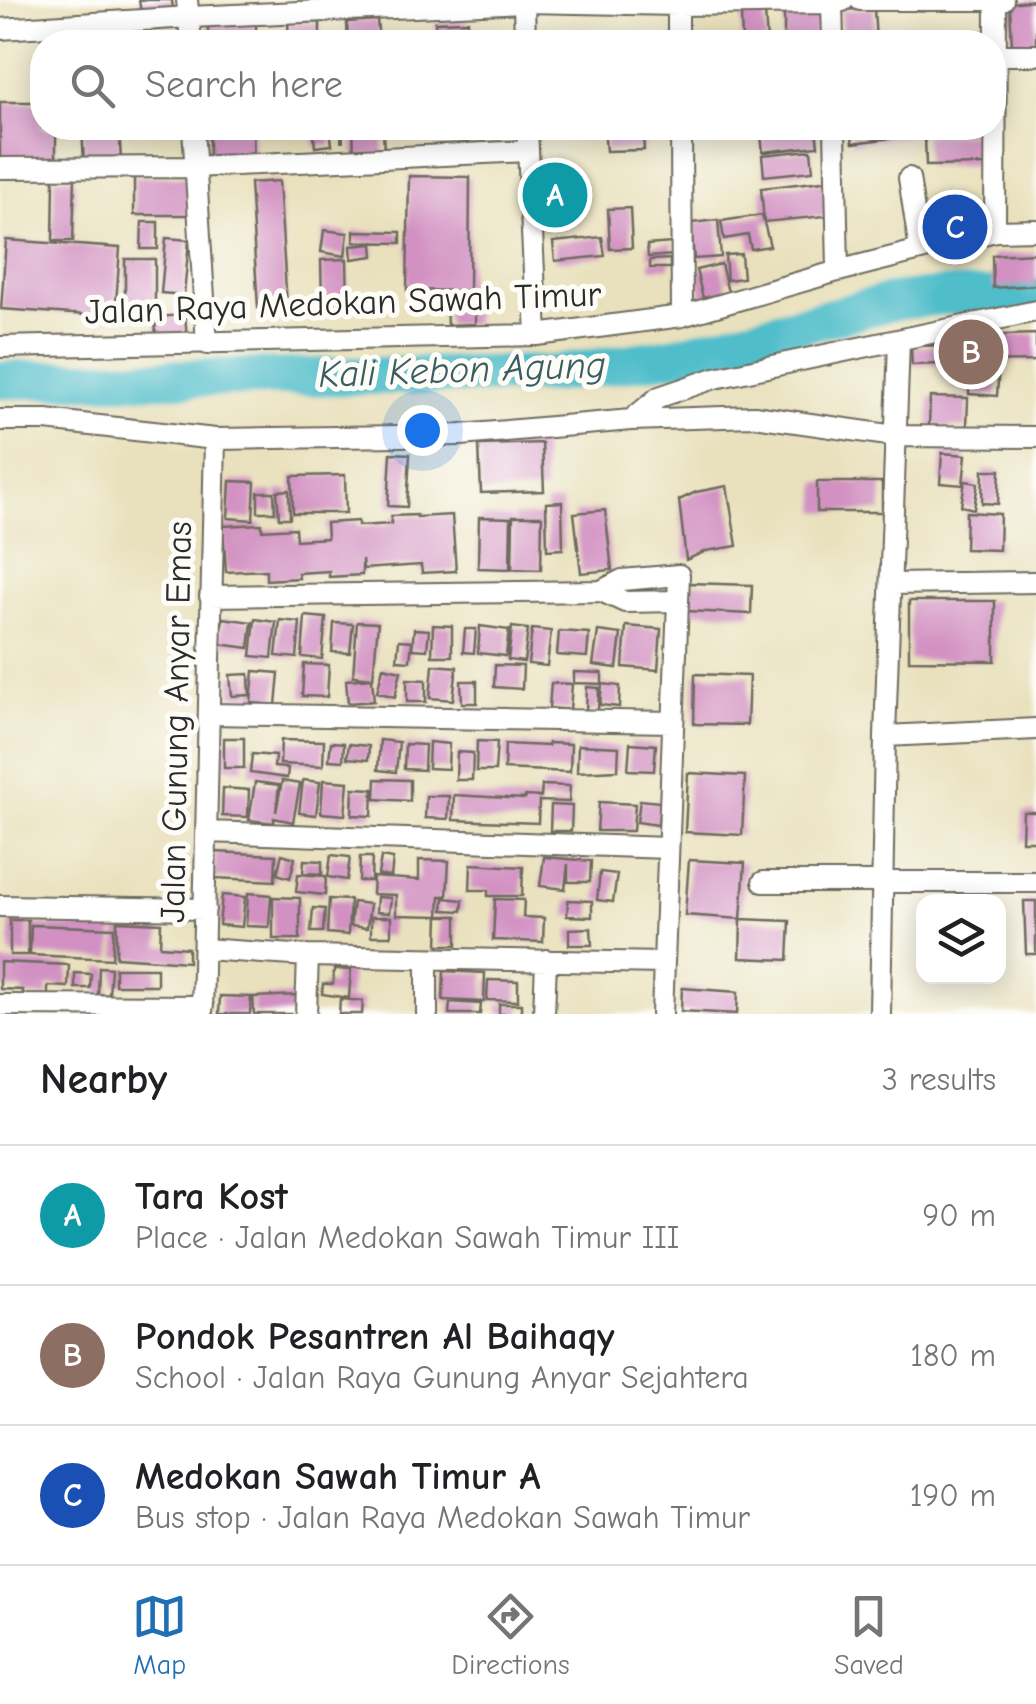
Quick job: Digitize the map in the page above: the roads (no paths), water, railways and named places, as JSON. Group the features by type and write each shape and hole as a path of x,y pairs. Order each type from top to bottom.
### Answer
{"street":[{"path":"0,29 189,8 998,0 997,30"},
{"path":"524,2 524,30"},
{"path":"832,2 833,30"},
{"path":"678,5 678,30"},
{"path":"1006,56 1036,55"},
{"path":"193,140 207,344"},
{"path":"527,140 537,336"},
{"path":"680,140 682,316"},
{"path":"835,140 838,271"},
{"path":"994,231 995,140"},
{"path":"0,168 194,167 527,151"},
{"path":"909,178 920,250"},
{"name":"Jalan Raya Medokan Sawah Timur","path":"0,348 537,336 682,316 994,231 1036,230"},
{"path":"631,420 659,396 715,378 1036,310"},
{"path":"880,1014 884,736 898,341"},
{"path":"0,420 46,420 216,439 461,435 631,420 754,416 895,436 1036,437"},
{"name":"Jalan Gunung Anyar Emas","path":"202,1010 216,439"},
{"path":"601,591 622,580 679,575 662,1014"},
{"path":"891,584 1036,582"},
{"path":"210,596 601,591 624,602 678,600"},
{"path":"210,714 673,722"},
{"path":"884,736 1036,728"},
{"path":"206,832 668,848"},
{"path":"763,882 1036,882"},
{"path":"0,906 205,909"},
{"path":"204,949 308,956 663,962"},
{"path":"306,1014 308,956"},
{"path":"426,1014 427,959"},
{"path":"544,1014 546,960"},
{"path":"0,1005 202,1010"}],"waterway":[{"name":"Kali Kebon Agung","path":"0,380 553,374 678,355 891,302 944,296 1036,297"}],"place":[{"name":"Tara Kost","path":"555,195"},
{"name":"Medokan Sawah Timur A","path":"955,227"},
{"name":"Pondok Pesantren Al Baihaqy","path":"971,352"}]}
